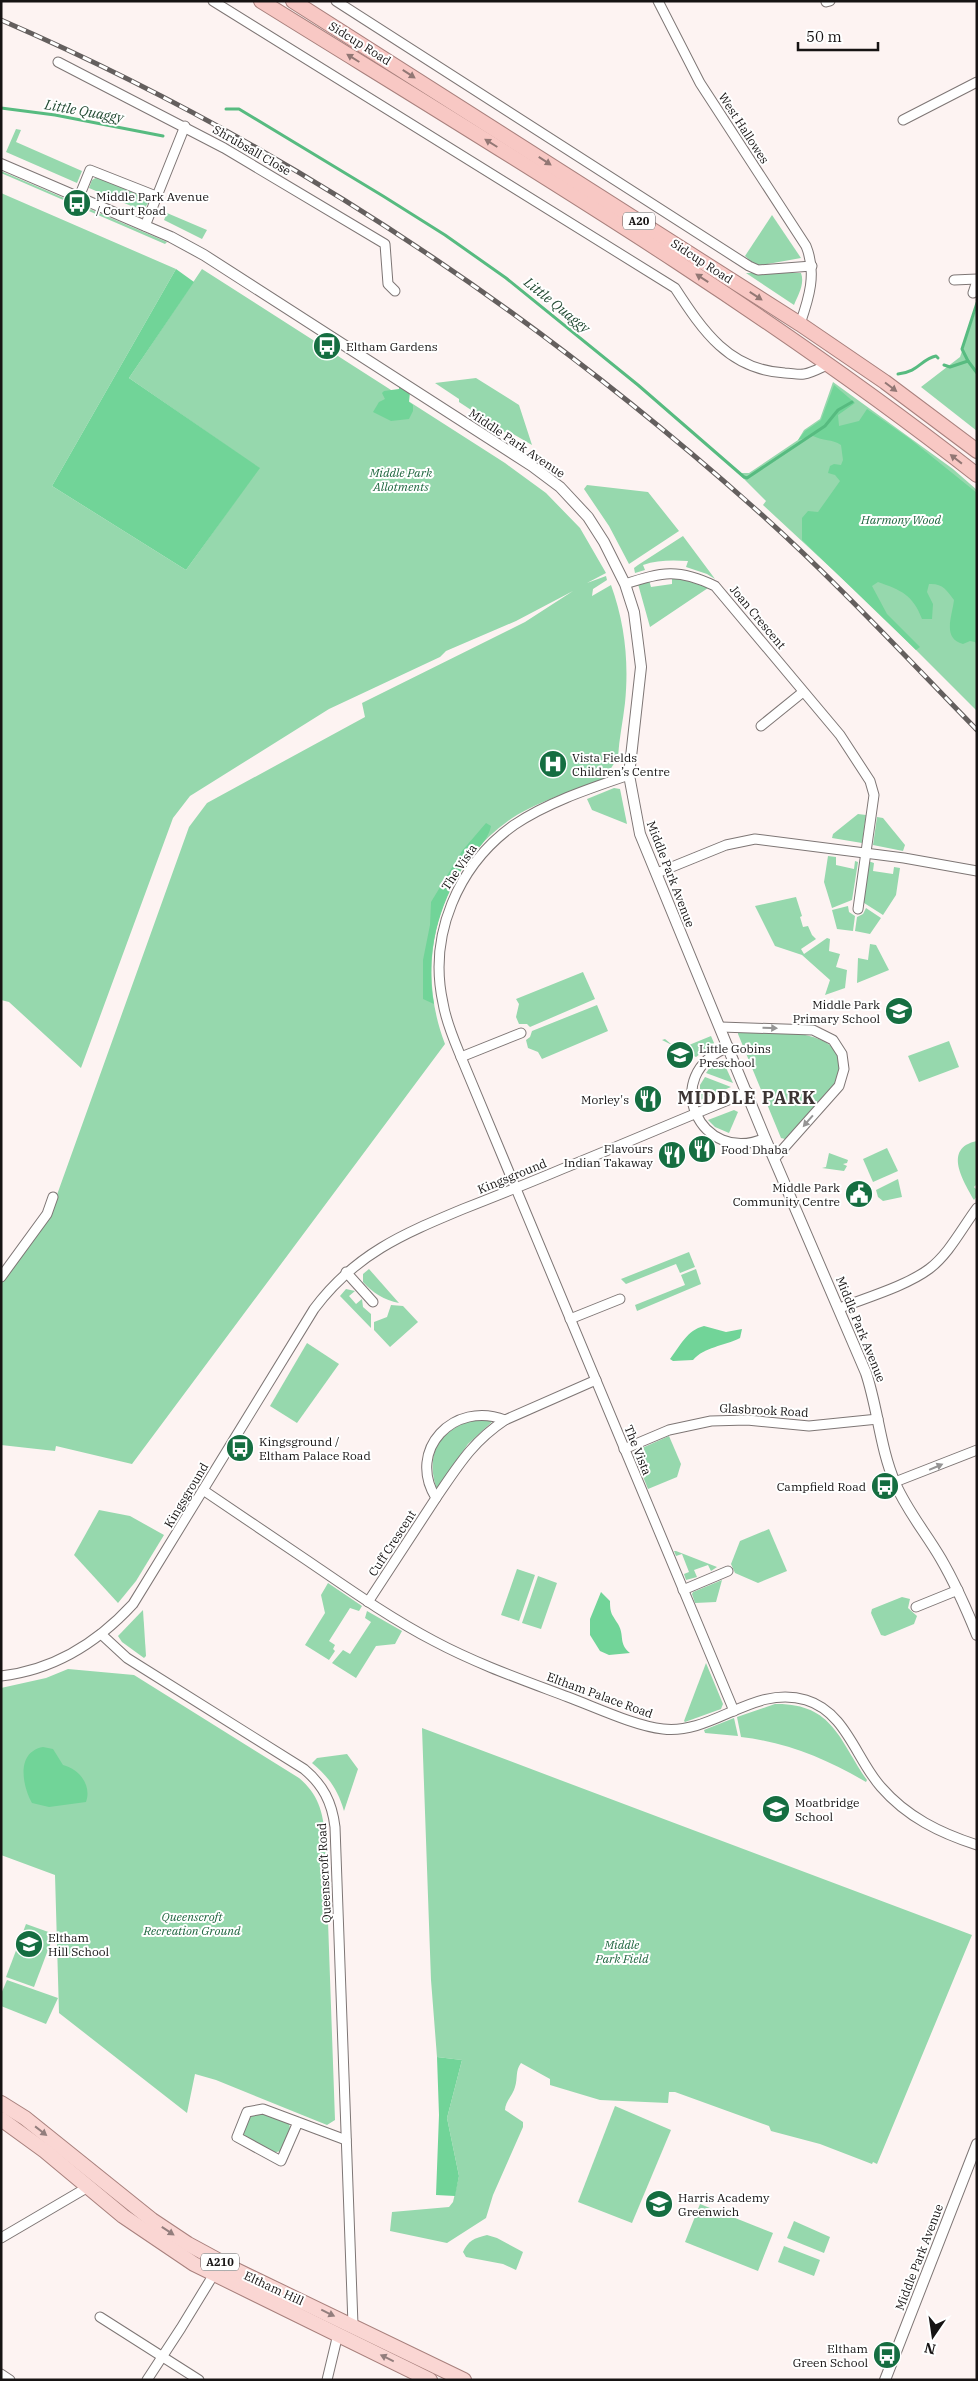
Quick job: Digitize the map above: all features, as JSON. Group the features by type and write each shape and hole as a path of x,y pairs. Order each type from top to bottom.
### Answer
{"highway":[{"name":"Sidcup Road","path":"261,1 584,202 740,302 829,364 977,475"},
{"name":"Sidcup Road","path":"293,1 800,324 885,382 977,451"}],"main road":[{"name":"Eltham Hill","path":"1,2102 25,2118 152,2220 188,2244 236,2270 464,2380"},
{"name":"Eltham Hill","path":"1,2119 144,2231 214,2274 430,2380"}],"street":[{"path":"213,1 675,288 699,324 725,350 747,366 770,372 804,374 829,364"},
{"name":"Sidcup Road","path":"336,1 748,266 758,270 812,266"},
{"name":"West Hallowes","path":"658,1 700,83 803,241 812,266"},
{"name":"Shrubsall Close","path":"58,62 185,126 385,244 388,284 395,291"},
{"path":"903,120 977,82"},
{"path":"145,226 185,126"},
{"name":"Middle Park Avenue","path":"1,164 145,226 204,255 510,452 560,487 588,517 604,542 625,584 634,612 641,668 629,775 640,834 866,1373 887,1460 895,1482 913,1518 939,1556 958,1590 977,1635"},
{"path":"79,197 90,170 156,196"},
{"path":"800,324 809,295 812,266"},
{"path":"954,280 977,280 973,293"},
{"name":"Joan Crescent","path":"625,584 669,572 696,576 715,586 764,642 840,735 870,781 874,795 858,909"},
{"path":"761,726 803,692"},
{"name":"The Vista","path":"629,775 565,799 514,825 483,853 459,886 452,900 444,930 440,974 442,1002 461,1057 734,1711"},
{"path":"656,873 726,845 755,839 977,871"},
{"path":"721,1027 813,1030 833,1040 842,1054 844,1069 839,1086 775,1158"},
{"path":"461,1057 522,1033"},
{"path":"729,1047 707,1060 696,1074 691,1093 695,1113 703,1126 722,1140 740,1143 766,1138"},
{"name":"Kingsground","path":"1,1676 22,1672 60,1660 101,1634 129,1608 143,1589 314,1309 330,1287 346,1272 382,1245 405,1234 748,1092"},
{"path":"1,1277 47,1214 53,1197"},
{"path":"840,1308 916,1277 929,1269 940,1258 977,1208"},
{"path":"346,1272 373,1302"},
{"path":"570,1319 620,1298"},
{"name":"Cuff Crescent","path":"368,1602 436,1498 478,1440 505,1420 596,1380"},
{"path":"436,1498 430,1489 427,1474 432,1444 440,1433 464,1416 491,1414 505,1420"},
{"name":"Glasbrook Road","path":"624,1449 669,1430 711,1421 747,1420 809,1426 878,1419"},
{"path":"895,1482 977,1450"},
{"name":"Eltham Palace Road","path":"203,1490 368,1602 428,1638 486,1667 650,1727 683,1729 697,1726 776,1697 807,1700 821,1707 844,1729 864,1764 888,1795 907,1812 929,1826 977,1846"},
{"path":"683,1590 728,1571"},
{"path":"916,1607 958,1590"},
{"name":"Queenscroft Road","path":"101,1634 127,1658 304,1769 314,1778 329,1800 335,1827 353,2325"},
{"path":"298,2122 281,2161 237,2138 247,2112 263,2108 346,2140"},
{"name":"Middle Park Avenue","path":"885,2380 977,2144"},
{"path":"1,2238 88,2187"},
{"path":"147,2380 214,2274"},
{"path":"100,2316 199,2380"},
{"path":"327,2380 338,2334"},
{"path":"1,2374 10,2380"}],"green space":[{"path":"16,129 21,130 16,142 82,171 77,183 6,152"},
{"path":"1,171 167,242 165,244 1,173"},
{"path":"99,176 146,196 148,203 143,211 89,188 92,180"},
{"name":"Middle Park Allotments","path":"1,193 176,269 52,486 186,570 259,468 129,378 202,269 505,463 546,493 580,528 606,573 587,583 606,576 607,580 593,589 592,596 611,585 620,614 625,643 626,688 618,757 605,778 529,808 508,821 484,842 464,866 449,893 438,922 433,952 432,983 436,1014 445,1044 132,1464 56,1446 55,1451 1,1445 1,1282 49,1217 189,827 207,803 365,717 362,703 525,622 573,591 516,621 446,651 440,657 329,709 190,796 173,818 81,1068 9,1002 1,1000"},
{"path":"167,213 207,230 202,239 164,220"},
{"path":"772,215 801,258 756,266 745,256"},
{"path":"176,269 194,282 129,378 260,468 186,570 52,486"},
{"path":"746,273 801,273 802,285 794,305"},
{"path":"977,307 977,431 921,387 960,357"},
{"path":"476,378 519,405 532,445 508,431 506,433 459,402 459,399 435,383"},
{"name":"Harmony Wood","path":"833,382 953,469 977,490 977,711 874,608 763,505 766,501 738,473 749,473 798,440 804,430 820,419"},
{"name":"Harmony Wood","path":"834,385 855,403 838,415 839,426 859,421 867,409 910,439 977,493 977,646 975,642 970,641 963,644 952,637 950,620 954,600 944,588 929,584 927,592 933,604 932,619 922,619 915,604 905,594 878,582 872,586 887,614 920,647 916,650 802,540 802,518 808,511 818,512 840,481 835,475 828,473 830,466 834,464 841,465 843,460 841,445 813,436 798,440 805,431 821,420"},
{"path":"399,386 410,392 409,402 413,405 413,411 409,419 391,421 373,412 379,402 385,399 382,393 384,391 399,389"},
{"path":"587,485 648,492 679,531 629,564 609,526 584,489"},
{"path":"683,536 715,579 707,574 686,567 688,561 654,562 643,565 645,570 635,573 634,568"},
{"path":"672,577 703,583 708,588 650,627 638,584 649,580 651,587 672,584"},
{"path":"614,788 620,789 627,824 592,810 587,799"},
{"path":"858,814 866,815 862,843 832,838 833,834"},
{"path":"877,817 883,818 905,845 903,851 873,845"},
{"path":"486,823 491,826 487,837 465,864 441,913 436,931 431,967 434,1004 423,999 423,960 430,925 431,902 462,851"},
{"path":"828,856 836,857 836,865 854,869 855,861 858,862 852,900 832,908 824,882"},
{"path":"868,861 874,863 873,871 893,874 894,867 900,868 896,895 883,915 861,901"},
{"path":"796,897 802,916 800,917 803,927 808,926 816,939 801,949 804,954 827,938 830,939 829,951 840,954 836,967 847,970 845,988 825,995 830,980 802,955 775,946 755,906"},
{"path":"848,906 849,912 855,916 853,931 837,929 832,910"},
{"path":"866,908 881,918 870,934 855,931 857,917 863,914"},
{"path":"870,944 876,945 889,970 857,983 858,958 868,960"},
{"path":"583,972 595,999 530,1027 527,1024 519,1024 516,1017 519,1004 516,999"},
{"path":"597,1005 608,1031 542,1059 538,1052 528,1048 526,1040 530,1037 532,1031"},
{"path":"738,1031 770,1031 808,1036 824,1041 835,1050 840,1063 836,1082 785,1139 781,1138"},
{"path":"711,1036 714,1043 696,1057 662,1040 665,1039 671,1044 686,1042 689,1045"},
{"path":"949,1041 959,1067 919,1082 908,1056"},
{"path":"722,1059 733,1083 706,1073 711,1066"},
{"path":"705,1077 731,1087 700,1100 700,1085"},
{"path":"734,1110 738,1112 729,1133 715,1127 708,1120"},
{"path":"977,1141 977,1184 974,1187 977,1190 977,1196 974,1200 961,1175 958,1158 960,1151 966,1145"},
{"path":"887,1148 898,1171 873,1182 863,1159"},
{"path":"829,1153 848,1160 847,1163 843,1164 847,1166 844,1171 822,1168 826,1167"},
{"path":"898,1179 902,1197 883,1201 878,1197 876,1190"},
{"path":"689,1252 695,1267 680,1273 676,1264 626,1284 621,1279"},
{"path":"369,1269 399,1303 379,1296 363,1282 363,1274"},
{"path":"696,1269 701,1284 637,1311 635,1305 685,1285 681,1275"},
{"path":"346,1289 355,1291 349,1296 356,1304 362,1299 363,1307 371,1314 371,1328 340,1296"},
{"path":"391,1305 403,1306 418,1322 390,1347 374,1330 374,1322 387,1317"},
{"path":"704,1326 726,1332 742,1329 740,1338 708,1349 693,1360 673,1361 670,1359 688,1335"},
{"path":"307,1343 339,1364 297,1423 270,1406"},
{"path":"476,1419 494,1420 468,1444 437,1488 433,1474 433,1462 439,1443 454,1429"},
{"path":"669,1436 681,1464 677,1477 648,1489 633,1452"},
{"path":"99,1510 130,1516 164,1535 136,1581 118,1603 74,1555"},
{"path":"769,1529 787,1571 758,1583 735,1573 731,1564 740,1541"},
{"path":"674,1551 717,1567 711,1571 708,1565 694,1570 697,1577 686,1580 684,1574 689,1572 682,1554 676,1556"},
{"path":"517,1569 535,1575 519,1621 501,1615"},
{"path":"538,1576 557,1583 541,1629 522,1623"},
{"path":"722,1580 716,1602 695,1603 693,1592"},
{"path":"328,1583 362,1606 359,1611 350,1608 329,1641 335,1645 333,1649 335,1651 329,1660 305,1645 325,1613 321,1595"},
{"path":"601,1592 610,1601 611,1611 620,1628 624,1646 630,1653 609,1655 600,1651 590,1635 590,1619"},
{"path":"902,1597 910,1599 908,1608 917,1616 914,1624 885,1636 881,1635 871,1613 872,1609"},
{"path":"143,1610 146,1656 144,1658 122,1642 118,1636"},
{"path":"367,1611 402,1631 395,1644 376,1646 356,1678 332,1663 343,1650 350,1654 371,1622 365,1618"},
{"path":"706,1663 723,1704 721,1709 685,1722 684,1721"},
{"name":"Queenscroft Recreation Ground","path":"68,1669 134,1675 299,1778 315,1797 321,1811 325,1836 335,2120 327,2125 216,2080 195,2074 187,2113 59,2013 55,1875 1,1855 1,1688 46,1678"},
{"path":"775,1704 794,1705 810,1710 822,1717 841,1738 867,1780 866,1782 821,1759 790,1747 741,1737 737,1717"},
{"path":"734,1718 738,1736 705,1733 704,1730"},
{"name":"Middle Park Field","path":"422,1728 972,1935 877,2164 873,2162 872,2164 820,2144 771,2131 769,2126 675,2092 669,2092 668,2103 600,2100 550,2085 550,2079 521,2063 514,2090 506,2104 505,2110 523,2122 523,2127 493,2195 486,2218 447,2243 390,2231 392,2212 449,2207 453,2202 459,2176 447,2118 462,2060 437,2057 431,1980"},
{"path":"43,1747 53,1749 63,1765 74,1770 83,1779 87,1790 86,1802 49,1807 32,1803 28,1796 24,1779 25,1762 28,1755 34,1750"},
{"path":"347,1754 358,1769 344,1811 332,1784 312,1763 317,1758"},
{"path":"26,1924 54,1934 34,1987 6,1977"},
{"path":"7,1980 58,1998 46,2024 1,2006 1,1994"},
{"path":"437,2057 462,2060 447,2118 459,2176 455,2196 436,2195 439,2115"},
{"path":"615,2106 671,2130 632,2223 578,2202"},
{"path":"265,2112 289,2122 290,2129 281,2151 272,2153 245,2138 243,2131 248,2120 253,2115"},
{"path":"700,2204 773,2233 758,2271 685,2242"},
{"path":"794,2221 830,2237 824,2253 787,2238"},
{"path":"487,2235 497,2238 523,2252 516,2270 503,2264 466,2257 463,2252 467,2245 475,2239"},
{"path":"784,2246 820,2260 814,2276 778,2262"}],"waterway":[{"name":"Little Quaggy","path":"1,108 55,115 163,136"},
{"name":"Little Quaggy","path":"226,109 239,109 445,235 506,278 638,385 744,477 747,478 825,426 838,410 852,402"},
{"path":"968,361 962,349 977,303"},
{"name":"Little Quaggy","path":"898,374 911,371 931,358 936,356 938,358"},
{"name":"Little Quaggy","path":"944,365 950,367 968,361 977,373"}],"railway":[{"path":"1,20 103,67 203,118 300,174 396,233 488,296 579,363 667,433 752,506 838,588 977,730"}],"place":[{"name":"Middle Park Avenue / Court Road","path":"77,203"},
{"name":"Eltham Gardens","path":"327,346"},
{"name":"Vista Fields Children’s Centre","path":"553,764"},
{"name":"Middle Park Primary School","path":"899,1011"},
{"name":"Little Gobins Preschool","path":"680,1055"},
{"name":"Morley's","path":"648,1099"},
{"name":"Food Dhaba","path":"702,1149"},
{"name":"Flavours Indian Takaway","path":"672,1155"},
{"name":"Middle Park Community Centre","path":"859,1194"},
{"name":"Kingsground / Eltham Palace Road","path":"240,1448"},
{"name":"Campfield Road","path":"885,1486"},
{"name":"Moatbridge School","path":"776,1809"},
{"name":"Eltham Hill School","path":"29,1944"},
{"name":"Harris Academy Greenwich","path":"659,2204"},
{"name":"Eltham Green School","path":"887,2355"}],"district":[{"name":"MIDDLE PARK","path":"747,1097"}]}
